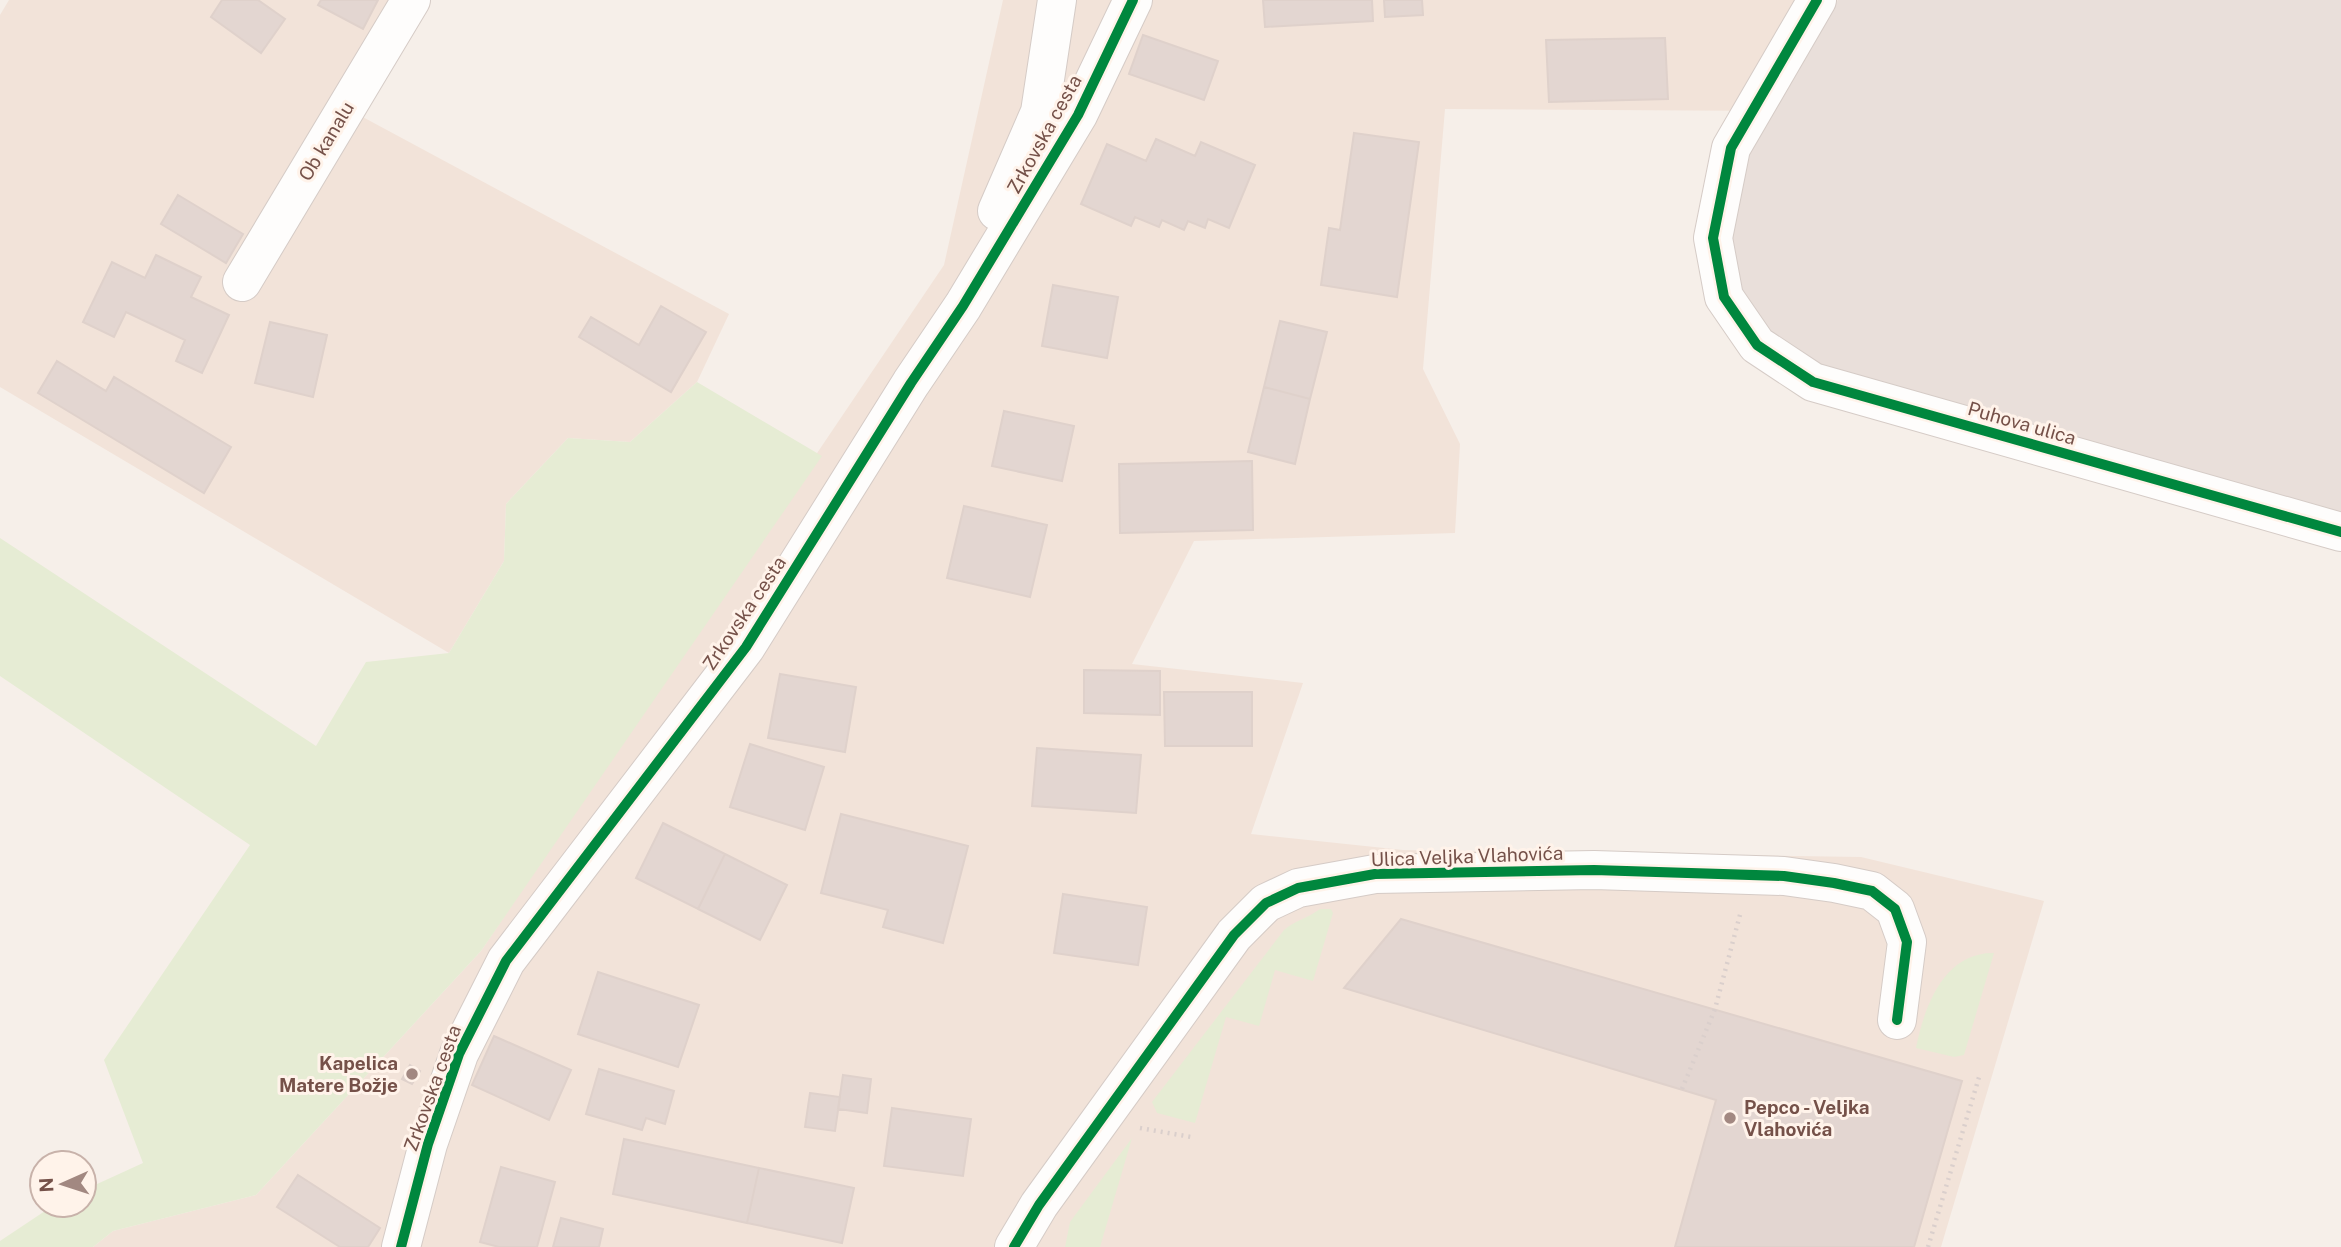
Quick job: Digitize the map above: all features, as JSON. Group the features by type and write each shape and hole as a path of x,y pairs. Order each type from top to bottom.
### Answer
{"street":[{"name":"Ob kanalu","path":"242,282 411,0"},
{"path":"963,306 1002,198 1040,112 1057,0"},
{"name":"Zrkovska cesta","path":"401,1247 428,1144 459,1054 506,961 746,647 911,383 963,306 1077,116 1133,0"},
{"name":"Puhova ulica","path":"1817,0 1731,148 1713,238 1724,297 1757,345 1813,382 2341,532"},
{"name":"Ulica Veljka Vlahovića","path":"1014,1247 1039,1205 1234,935 1266,903 1298,888 1375,874 1594,870 1784,876 1872,891 1895,909 1907,942 1897,1020"}],"path":[{"path":"1682,1089 1715,1009 1740,911 1746,875"},
{"path":"1928,1247 1980,1074"},
{"path":"1132,1127 1191,1137"}],"shaded area":[{"path":"9,0 427,0 359,115 729,314 697,382 630,442 568,438 506,504 504,561 449,653 0,387 0,15"},
{"path":"1003,0 1838,0 1774,111 1445,109 1423,369 1460,444 1455,533 1194,541 1132,664 1303,683 1251,834 1403,850 1861,857 2044,901 1941,1247 93,1247 113,1231 256,1195 481,951 944,265"},
{"path":"1838,0 2341,0 2341,516 1821,365 1771,336 1740,293 1728,239 1744,157 1774,111"}],"green space":[{"path":"697,382 822,456 481,951 256,1195 113,1231 93,1247 0,1247 0,1241 33,1219 98,1219 98,1184 143,1163 104,1060 250,845 0,676 0,538 316,746 366,662 449,653 504,561 506,504 568,438 630,442"},
{"path":"1320,909 1331,909 1333,913 1313,981 1275,970 1259,1026 1226,1017 1195,1123 1157,1113 1152,1102 1284,930"},
{"path":"1994,953 1964,1055 1954,1057 1916,1048 1931,1000 1949,972 1977,955"},
{"path":"1132,1138 1100,1247 1065,1247 1070,1222"}],"building":[{"path":"222,0 258,0 285,19 261,53 211,17"},
{"path":"321,0 378,0 363,29 318,5"},
{"path":"1263,0 1372,0 1373,21 1265,27"},
{"path":"1384,0 1422,0 1423,15 1385,17"},
{"path":"1143,35 1218,61 1204,100 1129,74"},
{"path":"1665,38 1668,99 1549,102 1546,40"},
{"path":"1354,133 1419,142 1397,297 1321,285 1329,228 1340,230"},
{"path":"1156,139 1195,156 1201,142 1255,165 1229,228 1208,219 1205,228 1188,221 1184,230 1162,220 1159,227 1135,217 1131,226 1081,204 1107,144 1146,161"},
{"path":"178,195 243,234 226,263 161,224"},
{"path":"156,255 201,277 191,297 229,315 202,373 176,361 185,340 126,312 114,337 83,322 112,262 145,278"},
{"path":"1053,285 1118,297 1107,358 1042,346"},
{"path":"661,306 706,332 671,392 579,337 591,317 639,345"},
{"path":"1280,321 1327,332 1310,399 1264,387"},
{"path":"270,322 327,335 313,397 255,383"},
{"path":"57,361 106,391 114,377 231,447 204,493 38,393"},
{"path":"1264,387 1310,399 1295,464 1248,452"},
{"path":"1004,411 1074,426 1062,481 992,466"},
{"path":"1252,461 1253,530 1120,533 1119,464"},
{"path":"964,506 1047,525 1030,597 947,578"},
{"path":"1084,670 1160,671 1160,715 1084,713"},
{"path":"780,674 856,687 845,752 768,738"},
{"path":"1164,692 1252,692 1252,746 1165,746"},
{"path":"750,744 824,767 805,830 730,807"},
{"path":"1037,748 1141,755 1136,813 1032,806"},
{"path":"841,814 968,846 943,943 883,927 888,910 821,893"},
{"path":"663,823 725,854 698,909 636,878"},
{"path":"725,854 787,885 760,940 698,909"},
{"path":"1063,894 1147,907 1138,965 1054,953"},
{"path":"1401,919 1962,1081 1914,1247 1675,1247 1716,1100 1344,988"},
{"path":"598,972 699,1005 678,1067 578,1034"},
{"path":"494,1036 571,1070 549,1120 472,1085"},
{"path":"410,1065 420,1071 412,1084 402,1079"},
{"path":"599,1069 674,1091 665,1124 646,1118 642,1130 586,1114"},
{"path":"843,1075 871,1079 867,1113 838,1109"},
{"path":"810,1093 840,1097 835,1131 805,1127"},
{"path":"892,1108 971,1119 963,1176 884,1166"},
{"path":"624,1139 759,1168 747,1223 613,1194"},
{"path":"501,1167 555,1182 537,1247 499,1247 480,1242"},
{"path":"759,1168 854,1188 842,1243 747,1223"},
{"path":"298,1175 380,1228 368,1247 340,1247 277,1207"},
{"path":"561,1218 603,1229 599,1247 553,1247"}],"cycle path":[{"path":"401,1247 428,1144 459,1054 506,961 746,647 911,383 963,306 1078,115 1133,0"},
{"path":"1817,0 1731,148 1713,238 1724,297 1757,345 1813,382 2341,532"},
{"path":"1014,1247 1039,1205 1234,935 1266,903 1298,888 1375,874 1594,870 1784,876 1872,891 1895,909 1907,942 1897,1020"}],"place":[{"name":"Kapelica Matere Božje","path":"412,1074"},
{"name":"Pepco - Veljka Vlahovića","path":"1730,1118"}]}
